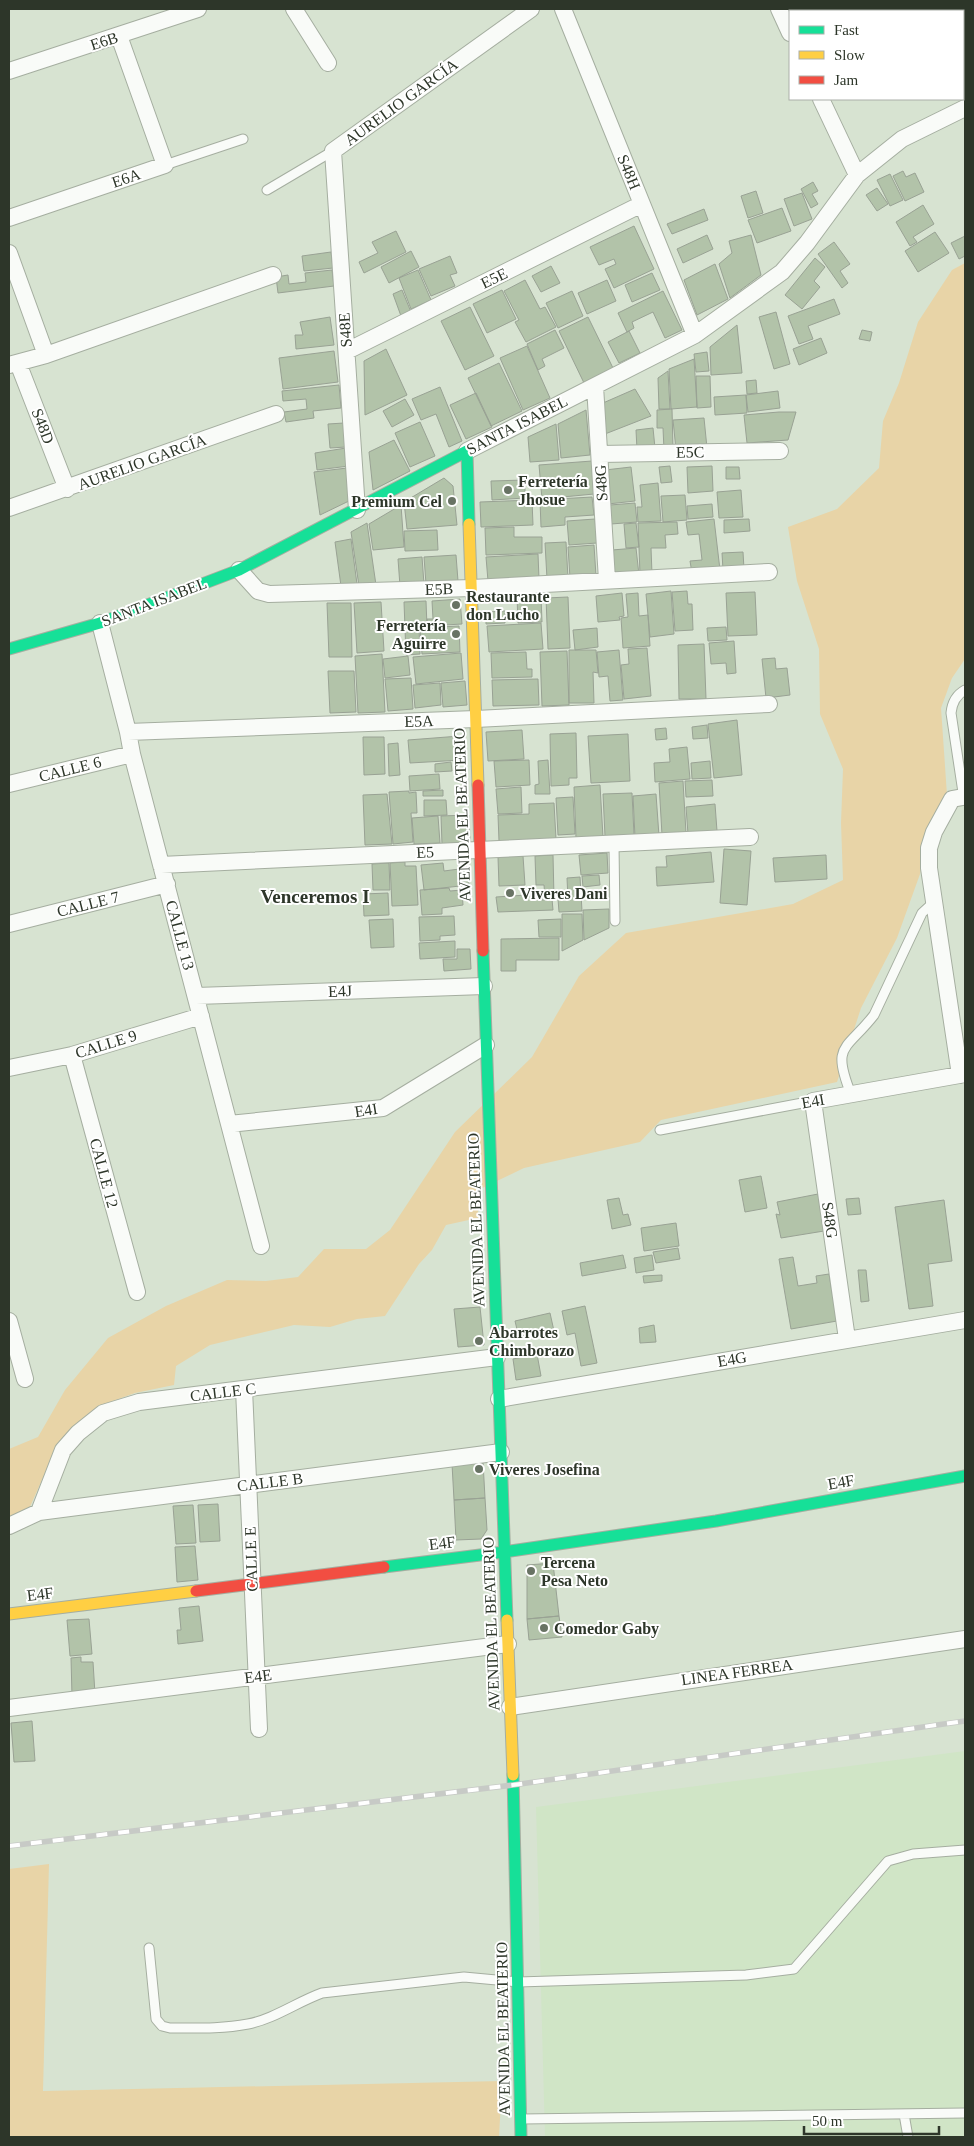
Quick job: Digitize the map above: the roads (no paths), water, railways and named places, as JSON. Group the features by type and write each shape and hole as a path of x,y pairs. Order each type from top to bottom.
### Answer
{"street":[{"name":"E6B","path":"9,71 198,9"},
{"path":"294,9 328,63"},
{"name":"AURELIO GARCÍA","path":"332,151 531,9"},
{"name":"S48H","path":"564,9 695,335"},
{"path":"779,9 789,31"},
{"path":"119,36 165,165"},
{"path":"821,100 857,175"},
{"name":"SANTA ISABEL","path":"9,649 100,623 239,570 695,335 782,272 807,243 857,175 902,139 965,108"},
{"name":"S48E","path":"332,151 357,510"},
{"name":"E6A","path":"9,218 165,165"},
{"name":"E5E","path":"346,351 642,204"},
{"path":"9,253 46,354"},
{"path":"13,364 273,275"},
{"name":"S48D","path":"13,364 68,489"},
{"name":"S48G","path":"595,386 607,580"},
{"name":"AURELIO GARCÍA","path":"9,508 68,489 276,414"},
{"name":"AVENIDA EL BEATERIO","path":"467,451 508,1644 522,2137"},
{"name":"E5C","path":"600,454 780,451"},
{"name":"E5B","path":"239,570 258,591 269,594 472,588 769,572"},
{"name":"CALLE 13","path":"100,623 132,754 261,1246"},
{"name":"E5A","path":"128,732 476,719 770,704"},
{"name":"CALLE 6","path":"9,784 132,754"},
{"path":"963,1075 934,902 929,868 929,848 934,832 952,799 964,799"},
{"name":"E5","path":"161,865 750,837"},
{"name":"CALLE 7","path":"9,924 167,884"},
{"name":"E4J","path":"196,996 484,986"},
{"name":"CALLE 9","path":"9,1068 72,1055 201,1016"},
{"name":"E4I","path":"229,1124 383,1108 486,1046"},
{"name":"CALLE 12","path":"72,1055 137,1292"},
{"name":"E4I","path":"813,1101 963,1075"},
{"name":"S48G","path":"813,1101 847,1339"},
{"name":"E4G","path":"499,1398 965,1320"},
{"path":"9,1321 25,1379"},
{"name":"CALLE C","path":"39,1512 63,1450 78,1433 104,1413 139,1402 497,1357"},
{"name":"CALLE E","path":"244,1389 259,1729"},
{"name":"CALLE B","path":"39,1512 501,1452"},
{"name":"E4F","path":"9,1614 504,1552 716,1521 965,1476"},
{"path":"9,1526 39,1512"},
{"name":"LINEA FERREA","path":"510,1707 965,1639"},
{"name":"E4E","path":"9,1708 508,1644"}],"lane":[{"name":"E6A","path":"165,165 243,138"},
{"name":"AURELIO GARCÍA","path":"267,190 332,151"},
{"path":"964,799 951,713 952,704 959,694 965,690"},
{"path":"614,844 614,921"},
{"path":"851,1094 840,1062 845,1046 863,1029 874,1015 922,913 934,902"},
{"name":"E4I","path":"660,1130 813,1101"},
{"path":"149,1948 156,2019 162,2026 170,2028 248,2024 279,2014 302,2000 322,1992 464,1977 518,1982 746,1975 794,1969 888,1861 913,1854 965,1850"},
{"path":"521,2119 965,2113"},
{"path":"904,2114 908,2137"}],"railway":[{"path":"9,1846 513,1785 965,1721"}],"place":[{"name":"Ferretería Jhosue","path":"508,490"},
{"name":"Premium Cel","path":"452,501"},
{"name":"Restaurante don Lucho","path":"456,605"},
{"name":"Ferretería Aguirre","path":"456,634"},
{"name":"Viveres Dani","path":"510,893"},
{"name":"Abarrotes Chimborazo","path":"479,1341"},
{"name":"Viveres Josefina","path":"479,1469"},
{"name":"Tercena Pesa Neto","path":"531,1571"},
{"name":"Comedor Gaby","path":"544,1628"}],"district":[{"name":"Venceremos I","path":"315,896"}]}
